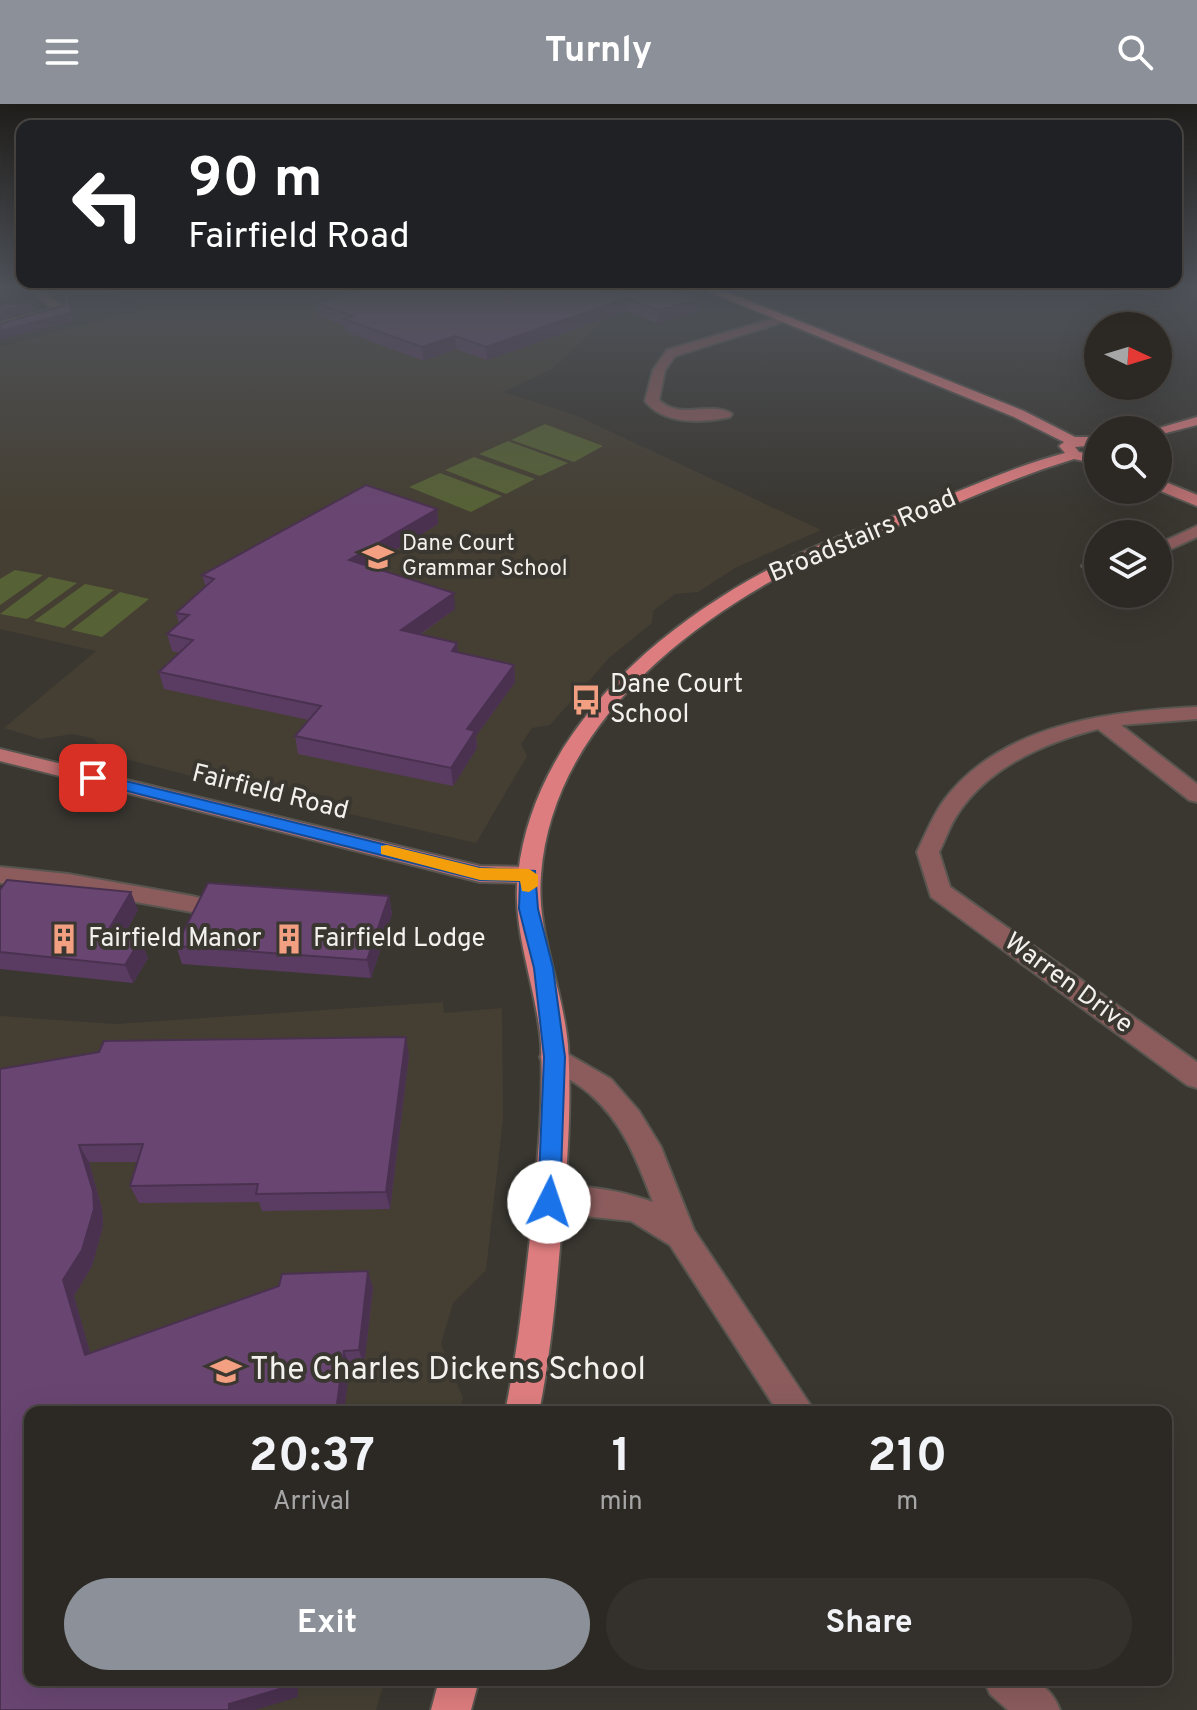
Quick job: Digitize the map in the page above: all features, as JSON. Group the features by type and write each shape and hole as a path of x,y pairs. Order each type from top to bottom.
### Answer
{"main road":[{"path":"881,360 1019,414 1084,453"},
{"path":"1172,427 1197,421"},
{"path":"1073,448 1084,445"},
{"name":"Broadstairs Road","path":"523,1406 532,1366 549,1202 554,1057 544,968 529,909 529,875 533,837 558,772 610,700 686,630 761,580 832,545 1073,448"},
{"path":"451,1710 457,1686"}],"street":[{"path":"665,360 652,401 661,411 694,421 725,414"},
{"path":"1172,490 1197,501"},
{"path":"1172,543 1197,531"},
{"path":"1102,720 1197,713"},
{"path":"1102,720 1197,795"},
{"name":"Warren Drive","path":"1102,720 1041,739 997,766 954,803 928,852 939,891 1197,1077"},
{"name":"Fairfield Road","path":"0,755 480,874 529,875"},
{"path":"0,875 68,882 192,904"},
{"path":"554,1057 601,1087 629,1119 646,1147 682,1238 794,1406"},
{"path":"630,1204 645,1183 646,1147"},
{"path":"549,1202 630,1204 657,1216 682,1238"},
{"path":"1011,1686 1040,1710"}],"shaded area":[{"name":"Dane Court Grammar School","path":"0,360 562,360 552,369 503,392 575,415 821,530 735,568 698,592 675,594 653,611 652,623 610,657 550,725 532,728 521,744 527,756 476,843 337,811 325,796 285,786 252,792 107,754 94,739 73,734 40,739 4,728 96,651 0,629"},
{"name":"The Charles Dickens School","path":"443,1002 444,1013 502,1008 503,1119 486,1270 453,1303 441,1344 463,1398 461,1406 24,1406 24,1686 383,1686 376,1710 0,1710 0,1016 115,1024"}],"green space":[{"path":"545,424 603,446 574,462 511,440"},
{"path":"508,441 568,463 540,476 479,454"},
{"path":"474,457 535,479 506,494 445,470"},
{"path":"440,473 502,496 471,512 409,487"},
{"path":"15,570 43,575 0,605 0,579"},
{"path":"49,577 77,583 27,619 0,614"},
{"path":"85,584 114,590 64,628 34,621"},
{"path":"120,592 149,599 102,637 71,630"}],"building":[{"path":"366,485 437,509 349,560 454,593 401,630 457,643 452,651 514,665 467,729 475,731 451,768 295,736 321,706 159,672 193,640 167,634 189,615 176,613 214,579 202,575"},
{"name":"Fairfield Manor","path":"7,880 131,892 105,936 140,940 125,965 0,952 0,890"},
{"name":"Fairfield Lodge","path":"208,883 389,896 367,960 176,946"},
{"path":"406,1037 386,1192 256,1194 258,1184 130,1186 143,1144 79,1145 93,1191 94,1209 82,1250 63,1280 85,1355 279,1286 282,1274 368,1271 359,1350 344,1351 337,1406 24,1406 24,1686 290,1686 229,1704 229,1710 0,1710 0,1069 99,1052 104,1041"}],"slow traffic":[{"path":"387,850 480,874 529,875 529,886"}],"place":[{"name":"Dane Court Grammar School","path":"378,557"},
{"name":"Dane Court School","path":"586,700"},
{"name":"Fairfield Manor","path":"64,939"},
{"name":"Fairfield Lodge","path":"289,939"},
{"name":"The Charles Dickens School","path":"226,1371"}],"route":[{"path":"93,778 480,874 529,875 529,909 544,968 552,1018 554,1057 549,1202"}]}
